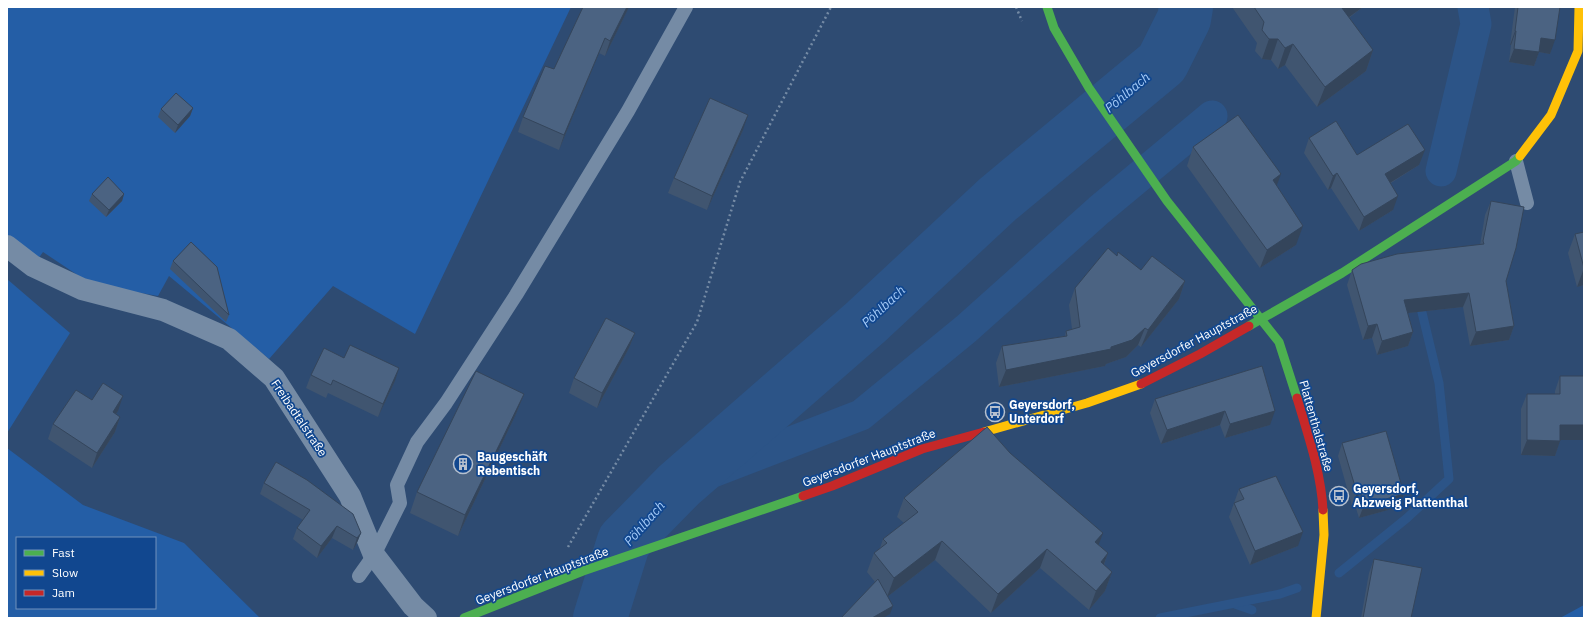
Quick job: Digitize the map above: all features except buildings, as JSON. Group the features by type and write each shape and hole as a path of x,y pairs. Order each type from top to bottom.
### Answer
{"main road":[{"name":"Plattenthalstraße","path":"1047,7 1054,28 1089,88 1168,201 1279,342 1311,444 1322,496 1324,535 1316,618"},
{"name":"Geyersdorfer Hauptstraße","path":"465,618 583,571 832,486 922,449 1087,403 1140,385 1200,354 1342,273 1516,161 1551,115 1578,51 1579,7"}],"street":[{"name":"Freibadtalstraße","path":"7,246 33,266 82,289 163,310 229,340 274,378 350,496 374,555 413,606 426,618"}],"lane":[{"path":"358,576 374,555 400,503 397,484 417,442 446,403 516,295 628,111 686,7"},
{"path":"1516,161 1527,203"}],"path":[{"path":"566,550 697,322 740,182 831,7"}],"shaded area":[{"path":"7,7 571,7 415,334 333,286 269,359 169,276 158,296 91,284 43,252 33,266 7,246"},
{"path":"7,279 70,333 7,433"},
{"path":"7,448 83,505 184,543 260,618 7,618"},
{"path":"1584,605 1584,618 1560,618"}],"waterway":[{"name":"Pöhlbach","path":"600,618 624,541 679,485 866,322 998,199 1162,63 1184,19 1186,7"},
{"path":"1441,171 1476,24 1473,7"},
{"path":"679,485 861,415 966,329 1099,210 1212,116"},
{"path":"1339,573 1407,518 1449,479 1439,383 1419,300"},
{"path":"1160,618 1280,594 1297,588"},
{"path":"1235,604 1252,610"}],"traffic: fast":[{"path":"1047,7 1054,28 1089,88 1167,201 1279,342 1297,398"},
{"path":"1249,326 1342,273 1516,161 1520,156"},
{"path":"464,618 583,571 803,496"}],"traffic: slow":[{"path":"1520,156 1551,115 1578,51 1579,7"},
{"path":"984,432 1087,403 1141,384"},
{"path":"1316,618 1324,535 1323,510"}],"traffic: jam":[{"path":"1141,384 1200,354 1249,326"},
{"path":"1297,398 1317,468 1323,510"},
{"path":"803,496 832,486 922,449 984,432"}],"place":[{"name":"Geyersdorf, Unterdorf","path":"995,412"},
{"name":"Baugeschäft Rebentisch","path":"463,464"},
{"name":"Geyersdorf, Abzweig Plattenthal","path":"1339,496"}]}
